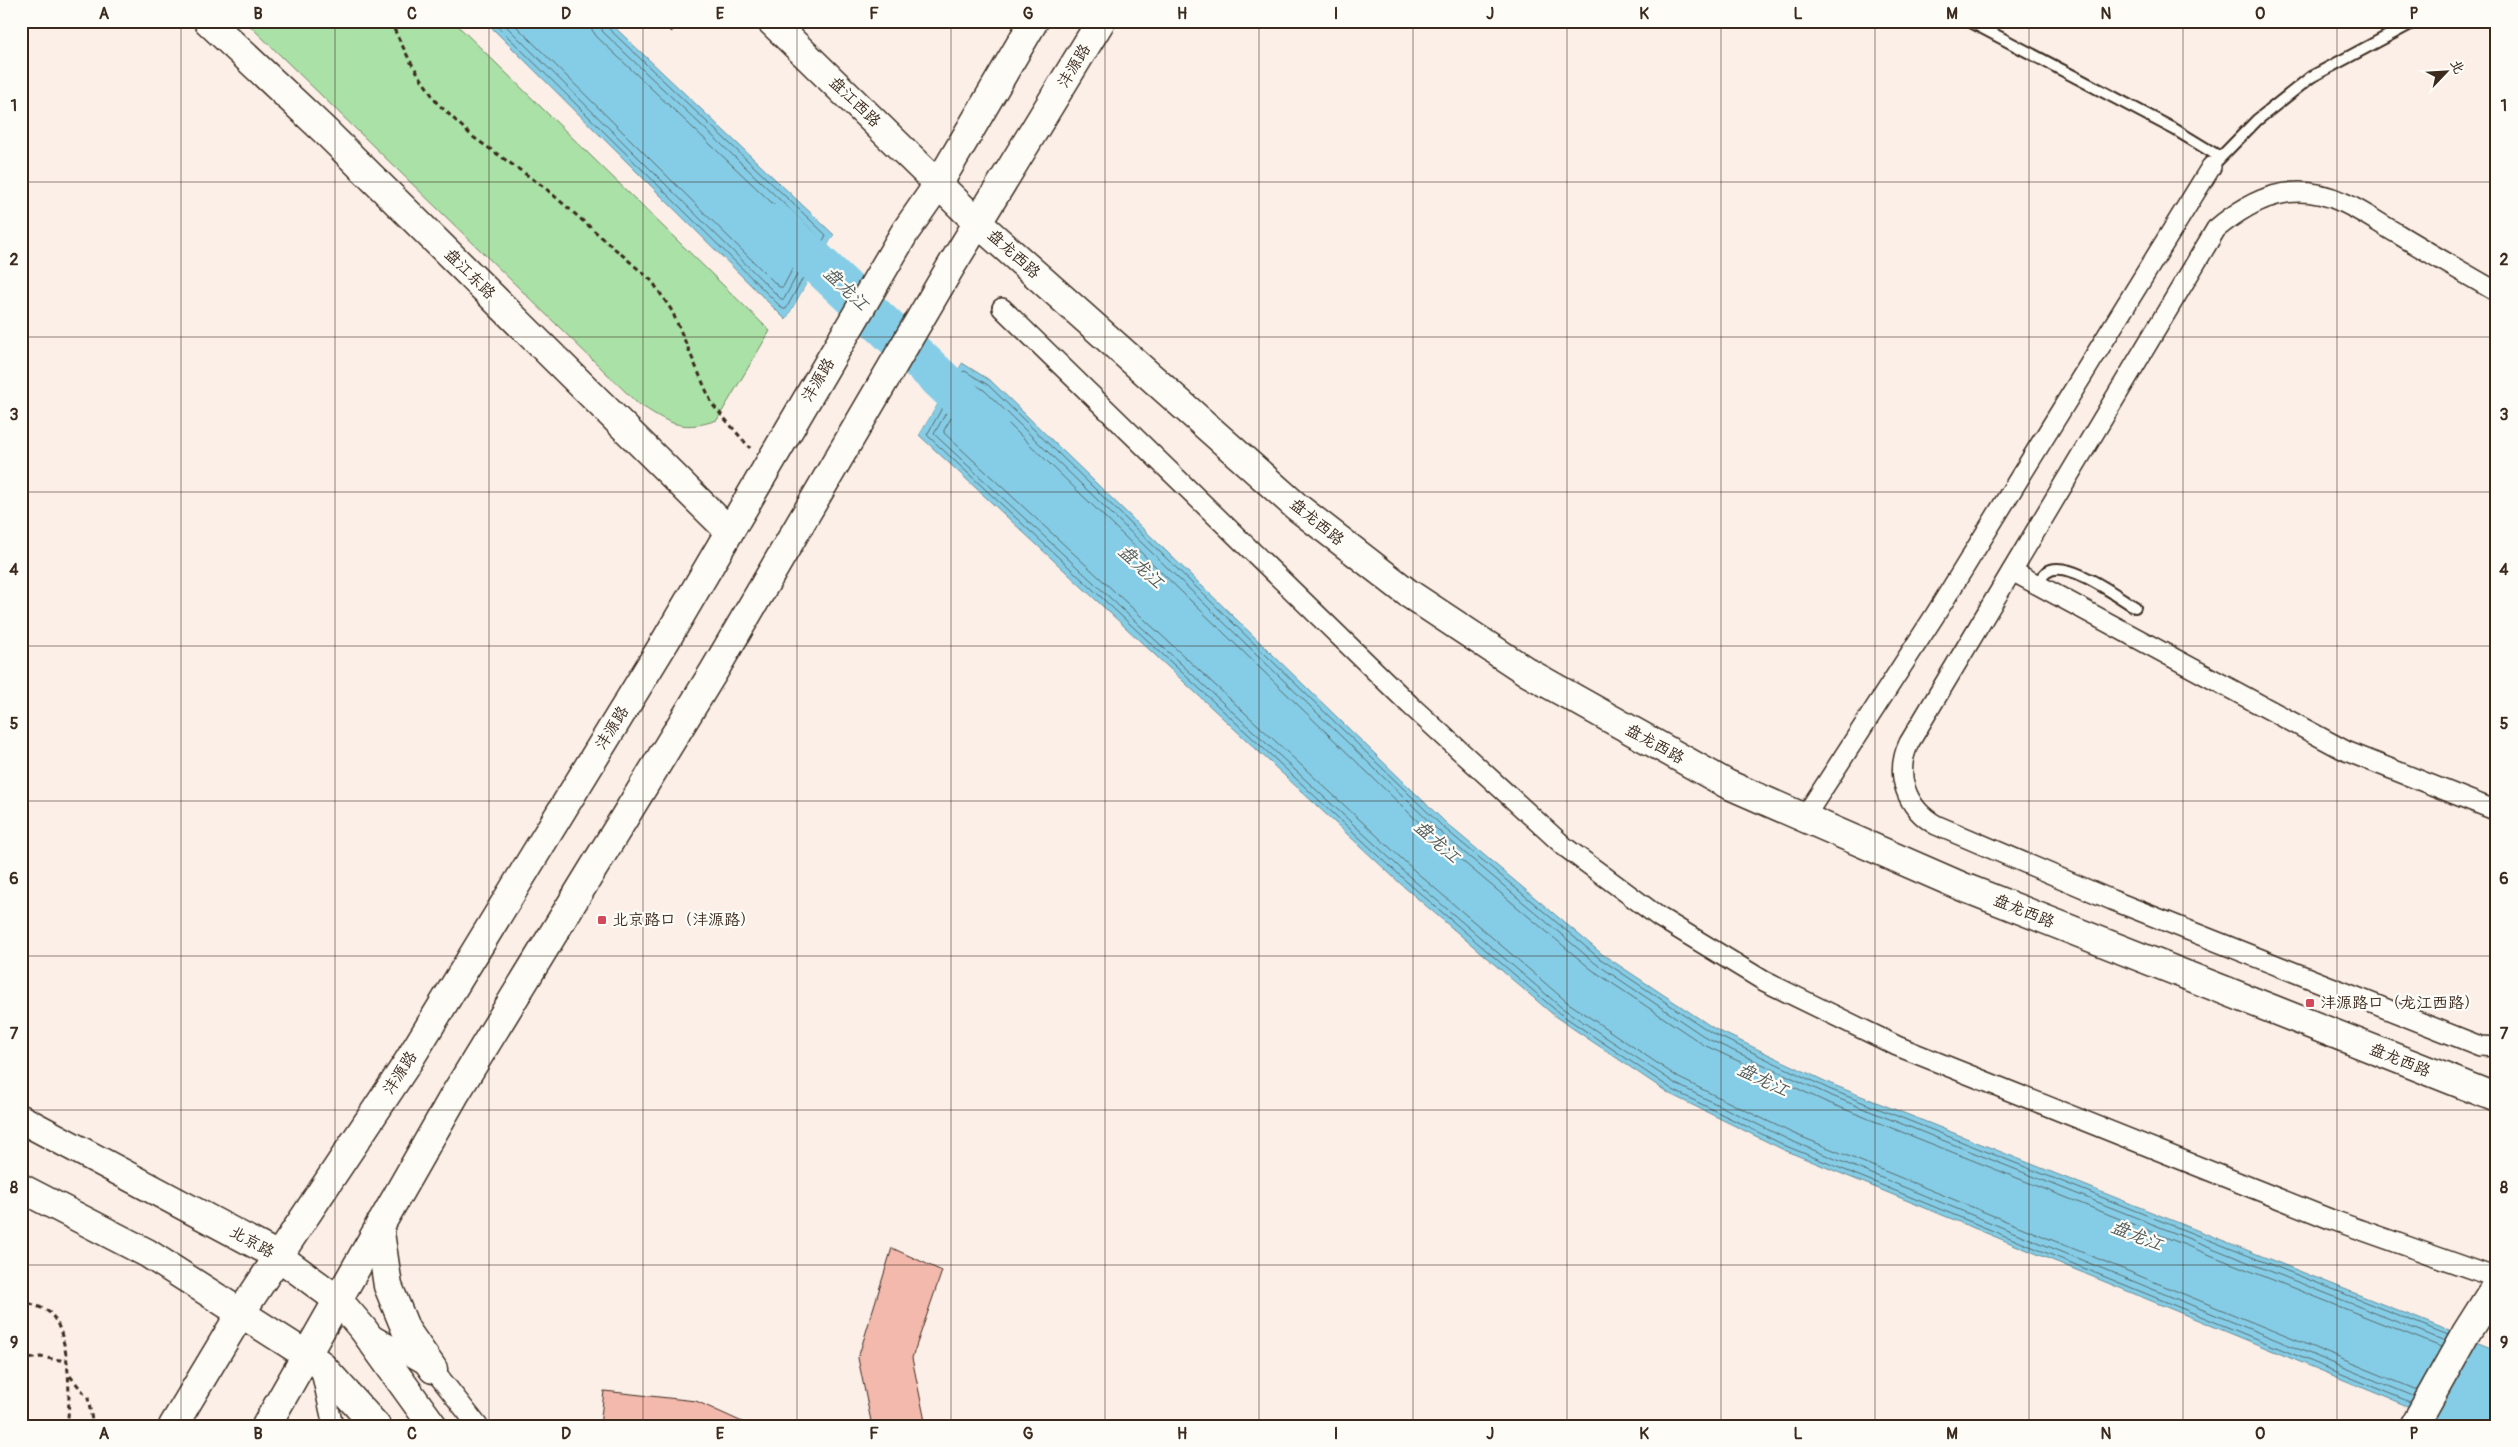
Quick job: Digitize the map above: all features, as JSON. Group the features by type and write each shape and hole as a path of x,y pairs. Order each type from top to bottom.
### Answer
{"main road":[{"name":"盘江东路","path":"208,21 325,131 729,531"},
{"name":"盘江西路","path":"771,21 939,183"},
{"name":"沣源路","path":"173,1426 242,1311 406,1065 666,640 813,387 890,259 939,183 1034,21"},
{"name":"沣源路","path":"266,1426 313,1359 338,1300 407,1176 504,1012 714,671 856,426 1101,21"},
{"name":"盘龙西路","path":"939,183 978,223 1297,507 1408,593 1555,687 1727,784 1804,818 1963,887 2497,1098"},
{"name":"北京路","path":"21,1119 278,1256 338,1300 363,1329 433,1426"},
{"path":"21,1188 148,1253 242,1311 313,1359 376,1426"},
{"path":"379,1226 388,1286 406,1330 433,1369"},
{"path":"2414,1426 2466,1333 2497,1284"}],"street":[{"path":"1804,818 1925,631 2215,162"},
{"path":"2497,292 2342,201 2310,192 2283,193 2259,199 2237,212 2216,229 1903,754 1902,768 1904,787 1912,805 1923,817 2131,907 2480,1046 2497,1047"},
{"path":"1002,308 1417,711 1565,848 1659,916 1764,981 1897,1046 2330,1218 2497,1278"},
{"path":"2012,570 2346,751 2497,810"},
{"path":"363,1329 433,1369 478,1426"},
{"path":"313,1359 333,1426"}],"lane":[{"path":"1969,21 2174,129 2215,162 2257,120 2312,77 2416,21"},
{"path":"2037,584 2047,571 2060,568 2075,571 2135,607"}],"path":[{"path":"390,21 410,61 438,102 473,137 544,187 652,281 672,311 712,404 767,467"},
{"path":"663,21 673,32"},
{"path":"21,1300 49,1312 59,1326 69,1376 67,1426"},
{"path":"21,1360 40,1357 66,1361"},
{"path":"69,1376 88,1398 93,1426"}],"green space":[{"path":"245,21 453,21 770,331 717,420 693,426 674,424 637,403"}],"water":[{"path":"485,21 608,21 834,235 786,320"},
{"path":"962,363 991,381 1447,824 1602,954 1715,1029 1831,1084 2497,1350 2497,1426 2456,1426 1784,1150 1670,1094 1556,1017 1403,886 919,435"}],"pier":[{"path":"835,233 836,237 788,321 785,322"},
{"path":"963,361 919,435 917,437 960,362"}],"building":[{"path":"892,1248 942,1271 912,1358 926,1426 872,1426 858,1358"},
{"path":"604,1391 696,1401 751,1426 600,1426"}],"waterway":[{"name":"盘龙江","path":"777,225 988,424"}],"place":[{"name":"北京路口（沣源路）","path":"602,920"},
{"name":"沣源路口（龙江西路）","path":"2310,1003"}]}
